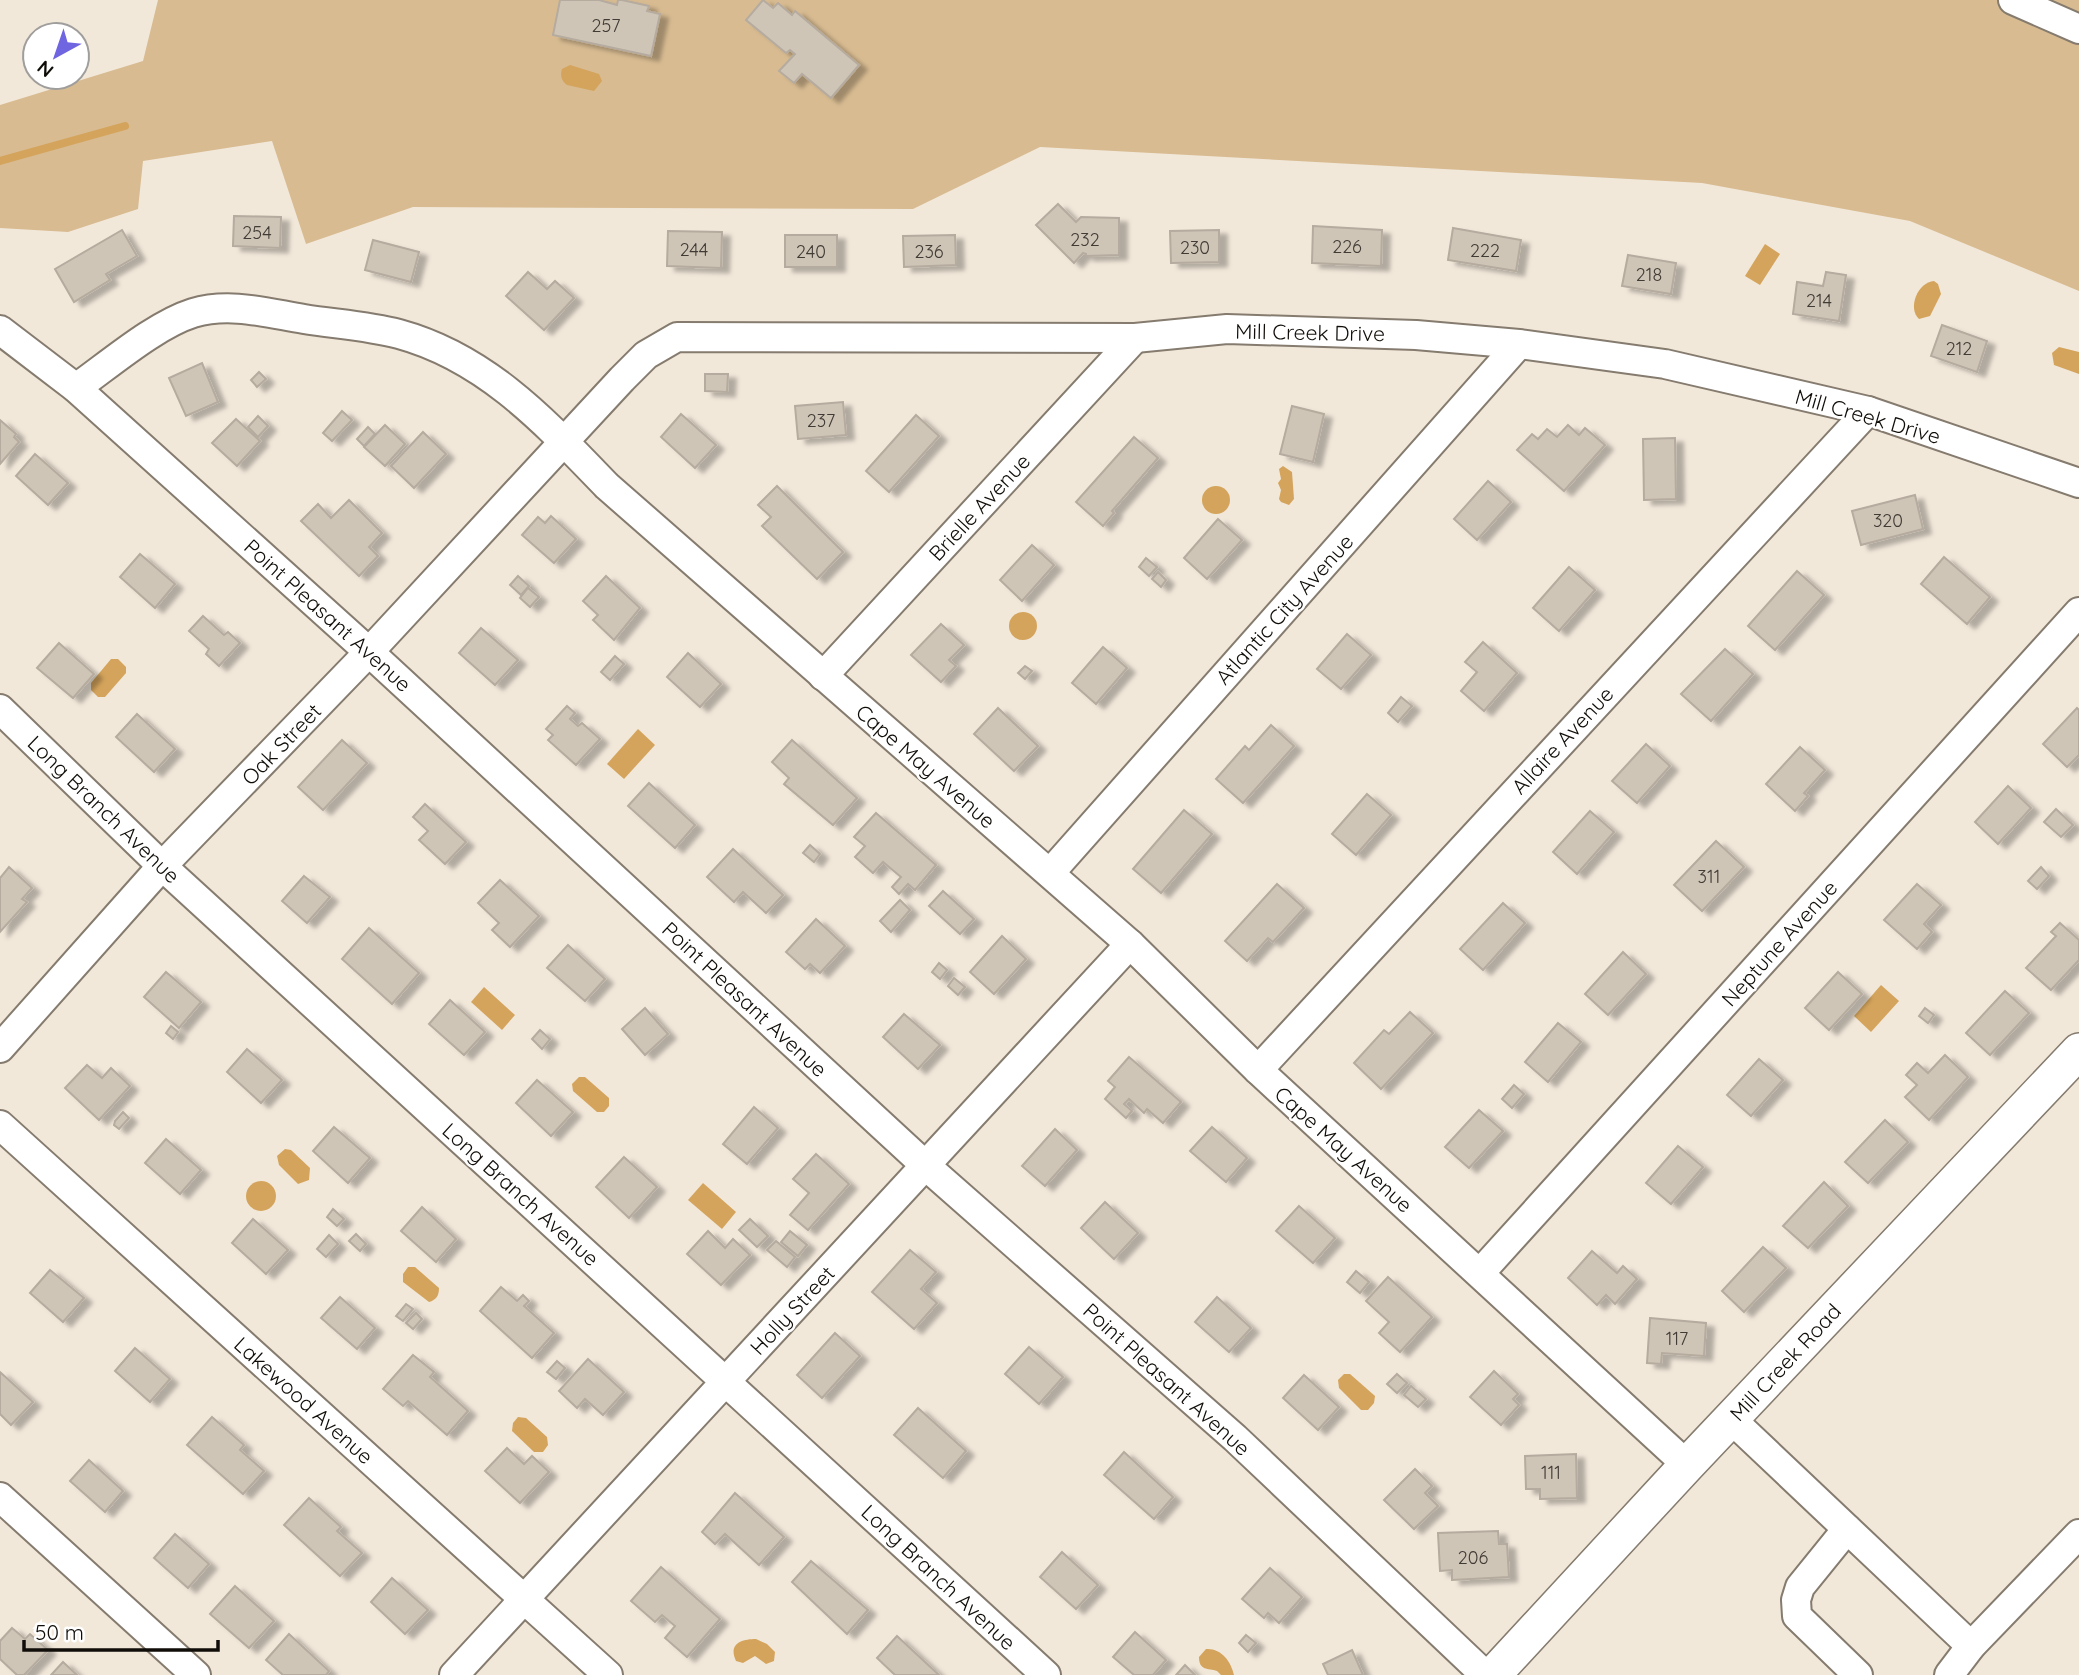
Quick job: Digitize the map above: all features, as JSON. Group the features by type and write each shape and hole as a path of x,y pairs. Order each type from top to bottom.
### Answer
{"street":[{"path":"2013,0 2079,29"},
{"name":"Cape May Avenue","path":"76,388 168,324 194,313 231,307 399,334 464,359 499,382 564,441 607,486 1129,944 1258,1070 1687,1465"},
{"name":"Mill Creek Drive","path":"564,441 646,355 677,337 1135,338 1227,330 1416,335 1519,344 1665,364 1867,411 2079,483"},
{"name":"Point Pleasant Avenue","path":"0,331 76,388 369,652 926,1166 1235,1438 1485,1675"},
{"name":"Brielle Avenue","path":"823,676 1135,338"},
{"name":"Atlantic City Avenue","path":"1050,873 1519,344"},
{"name":"Allaire Avenue","path":"1258,1070 1867,411"},
{"name":"Oak Street","path":"0,1048 162,866 369,652 564,441"},
{"name":"Neptune Avenue","path":"1480,1273 2079,612"},
{"name":"Long Branch Avenue","path":"0,709 162,866 1046,1675"},
{"name":"Holly Street","path":"454,1675 1129,944"},
{"name":"Mill Creek Road","path":"1493,1675 1687,1465 2079,1051"},
{"name":"Lakewood Avenue","path":"0,1125 608,1675"},
{"path":"1731,1419 1971,1646"},
{"path":"0,1497 196,1675"},
{"path":"1847,1529 1800,1587 1796,1608 1797,1616 1858,1675"},
{"path":"1949,1675 1971,1646 2079,1534"}],"shaded area":[{"path":"158,0 2079,0 2079,291 1910,221 1702,183 1040,147 913,209 413,207 306,244 272,141 143,161 138,209 68,232 0,228 0,105 46,91 91,91 91,77 143,61"},
{"path":"570,65 599,74 602,81 594,91 567,85 562,80 561,71"},
{"path":"1765,244 1780,254 1760,285 1745,276"},
{"path":"1934,281 1941,294 1930,316 1919,319 1914,309 1916,296 1923,286"},
{"path":"2059,347 2079,352 2079,374 2054,365 2052,353"},
{"path":"1283,466 1292,472 1294,499 1289,505 1279,499 1279,469"},
{"path":"1216,486 1226,490 1230,500 1226,510 1216,514 1206,510 1202,500 1206,490"},
{"path":"1023,612 1033,616 1037,626 1033,636 1023,640 1013,636 1009,626 1013,616"},
{"path":"111,659 118,659 126,667 126,673 105,697 98,697 91,690 91,683"},
{"path":"638,729 655,745 624,779 607,764"},
{"path":"1881,985 1899,1001 1871,1032 1854,1016"},
{"path":"484,987 515,1015 502,1030 471,1002"},
{"path":"579,1077 585,1077 609,1098 609,1106 604,1112 597,1112 573,1091 572,1084"},
{"path":"285,1149 291,1150 310,1168 309,1180 298,1184 279,1165 277,1156"},
{"path":"261,1181 272,1185 276,1196 272,1207 261,1211 250,1207 246,1196 250,1185"},
{"path":"703,1183 736,1212 722,1229 688,1200"},
{"path":"408,1267 415,1267 439,1288 435,1299 429,1302 403,1282 403,1274"},
{"path":"1344,1374 1350,1374 1375,1396 1374,1403 1368,1410 1361,1410 1339,1388 1338,1380"},
{"path":"518,1417 526,1418 547,1437 548,1445 543,1452 534,1452 512,1431 513,1423"},
{"path":"756,1639 775,1652 774,1661 766,1664 755,1656 743,1663 736,1661 734,1650 737,1644"},
{"path":"1206,1649 1224,1656 1234,1675 1221,1675 1217,1671 1202,1667 1199,1657"}],"building":[{"path":"560,0 599,0 617,5 618,0 622,0 649,6 647,11 660,14 651,56 553,35"},
{"path":"763,0 773,8 778,3 792,15 795,11 859,65 831,98 802,74 794,83 779,71 795,54 790,50 786,53 746,20"},
{"path":"1058,204 1076,222 1081,217 1119,218 1119,255 1086,256 1083,253 1074,263 1036,225"},
{"path":"234,216 281,217 280,248 233,246"},
{"path":"1313,226 1382,230 1381,266 1312,263"},
{"path":"1453,228 1521,240 1516,271 1448,260"},
{"path":"122,230 137,256 106,274 110,280 74,302 55,269"},
{"path":"1219,230 1219,262 1171,263 1170,231"},
{"path":"668,231 722,232 721,268 667,266"},
{"path":"785,235 837,235 837,267 785,267"},
{"path":"955,235 956,265 904,267 903,236"},
{"path":"373,240 419,252 411,282 365,270"},
{"path":"1628,255 1676,263 1671,294 1622,286"},
{"path":"528,272 547,289 555,281 574,298 544,330 506,296"},
{"path":"1826,272 1846,275 1839,321 1793,314 1797,282 1823,286"},
{"path":"1942,325 1987,341 1977,372 1931,356"},
{"path":"202,363 218,402 186,416 169,378"},
{"path":"259,372 266,379 257,387 251,380"},
{"path":"705,374 728,374 727,392 705,391"},
{"path":"843,402 846,435 798,439 795,406"},
{"path":"1292,406 1324,414 1313,462 1280,454"},
{"path":"342,411 352,420 332,441 323,433"},
{"path":"681,414 716,445 695,468 661,437"},
{"path":"916,415 939,436 889,492 866,471"},
{"path":"258,416 268,426 258,437 248,427"},
{"path":"236,419 260,441 237,466 212,443"},
{"path":"0,420 16,434 14,437 19,442 0,464"},
{"path":"385,425 405,444 385,466 364,447"},
{"path":"1568,425 1579,435 1585,428 1605,445 1564,491 1517,450 1532,434 1538,439 1547,429 1557,437"},
{"path":"368,427 375,434 364,446 357,439"},
{"path":"423,432 446,454 414,488 391,466"},
{"path":"1134,437 1158,458 1112,511 1114,513 1103,526 1076,502"},
{"path":"1675,438 1676,499 1644,500 1643,439"},
{"path":"35,454 68,483 48,505 16,476"},
{"path":"1488,481 1511,502 1477,540 1454,519"},
{"path":"777,486 843,552 817,579 762,526 771,517 758,505"},
{"path":"1915,495 1923,529 1861,545 1852,511"},
{"path":"349,500 382,533 369,547 378,556 359,576 301,521 318,504 331,518"},
{"path":"551,516 576,539 554,563 522,535 538,517 545,523"},
{"path":"1218,519 1242,540 1207,579 1184,558"},
{"path":"1032,545 1054,565 1022,601 1000,580"},
{"path":"140,554 175,584 155,608 120,577"},
{"path":"1944,557 1990,597 1967,624 1921,584"},
{"path":"1146,558 1157,567 1149,576 1139,567"},
{"path":"1569,567 1595,590 1559,631 1533,608"},
{"path":"1797,571 1824,595 1775,650 1748,626"},
{"path":"1158,572 1166,580 1161,587 1152,579"},
{"path":"518,576 529,586 521,595 510,585"},
{"path":"606,576 640,608 614,640 593,620 598,615 583,601"},
{"path":"528,588 539,597 530,607 520,598"},
{"path":"203,616 224,635 228,632 240,643 219,666 206,654 209,649 189,631"},
{"path":"941,624 964,645 949,660 956,666 941,682 911,655"},
{"path":"481,628 518,660 495,685 459,653"},
{"path":"1347,634 1371,655 1341,689 1317,669"},
{"path":"1483,642 1517,673 1484,711 1461,691 1477,672 1465,662"},
{"path":"59,643 94,674 73,698 37,668"},
{"path":"1103,647 1127,668 1096,704 1072,683"},
{"path":"1725,649 1753,674 1711,721 1681,694"},
{"path":"688,653 721,684 700,707 667,677"},
{"path":"615,656 624,664 610,680 601,672"},
{"path":"1025,666 1032,671 1025,679 1018,673"},
{"path":"1401,697 1412,706 1398,722 1388,713"},
{"path":"567,706 575,713 570,719 578,726 582,723 600,739 576,765 548,740 553,735 546,729"},
{"path":"998,708 1038,746 1014,771 974,734"},
{"path":"2077,708 2079,755 2067,767 2043,744"},
{"path":"137,714 175,749 154,772 116,737"},
{"path":"1271,725 1294,746 1243,803 1216,779 1245,746 1249,750"},
{"path":"342,740 367,763 323,810 298,787"},
{"path":"792,740 857,798 833,825 784,784 789,778 772,762"},
{"path":"1646,744 1670,766 1637,803 1612,781"},
{"path":"1800,747 1825,770 1804,793 1808,796 1795,811 1766,784"},
{"path":"649,783 695,825 675,848 628,806"},
{"path":"2008,786 2031,808 1998,844 1975,822"},
{"path":"1367,794 1391,815 1356,855 1332,834"},
{"path":"425,804 466,842 445,864 419,840 428,831 413,817"},
{"path":"2056,809 2073,825 2061,837 2044,822"},
{"path":"1184,810 1212,834 1161,893 1133,869"},
{"path":"1590,811 1614,832 1577,874 1553,852"},
{"path":"876,813 936,865 915,890 908,884 899,894 892,887 901,877 883,862 873,873 855,857 865,846 854,837"},
{"path":"1716,841 1744,867 1702,911 1674,885"},
{"path":"810,845 820,854 814,862 803,853"},
{"path":"733,849 783,895 766,913 743,892 734,902 707,877"},
{"path":"9,867 32,888 22,899 27,902 0,932 0,878"},
{"path":"2041,867 2049,876 2037,889 2028,881"},
{"path":"304,876 330,897 307,923 282,901"},
{"path":"500,880 539,916 510,947 492,930 499,923 478,903"},
{"path":"1277,884 1304,908 1273,942 1268,938 1247,961 1225,941"},
{"path":"1917,884 1941,905 1924,924 1932,932 1917,949 1884,920"},
{"path":"943,891 974,919 960,934 929,906"},
{"path":"900,900 910,910 891,932 880,921"},
{"path":"1503,903 1525,923 1483,970 1460,949"},
{"path":"816,919 845,946 820,973 810,964 805,969 786,952"},
{"path":"2060,923 2079,940 2079,960 2051,990 2026,968 2056,936 2051,932"},
{"path":"369,928 419,973 392,1004 342,959"},
{"path":"1002,936 1026,959 994,994 970,972"},
{"path":"568,945 605,979 585,1001 547,968"},
{"path":"1623,952 1646,974 1608,1015 1585,994"},
{"path":"939,963 947,970 940,979 932,972"},
{"path":"166,972 201,1002 179,1028 144,997"},
{"path":"1838,972 1862,994 1829,1030 1805,1008"},
{"path":"954,978 965,987 958,995 948,986"},
{"path":"2005,991 2029,1013 1990,1055 1966,1033"},
{"path":"450,1000 485,1032 464,1055 429,1024"},
{"path":"645,1008 668,1034 645,1055 622,1029"},
{"path":"1925,1008 1934,1015 1928,1023 1919,1016"},
{"path":"1410,1012 1433,1033 1381,1089 1354,1063 1384,1030 1389,1034"},
{"path":"904,1014 940,1045 918,1069 883,1037"},
{"path":"1558,1023 1581,1042 1548,1082 1525,1062"},
{"path":"171,1026 178,1032 173,1039 166,1033"},
{"path":"540,1030 550,1039 542,1049 532,1039"},
{"path":"247,1049 282,1080 261,1103 227,1072"},
{"path":"1945,1055 1968,1077 1929,1120 1905,1097 1917,1085 1906,1075 1917,1063 1928,1073"},
{"path":"1129,1057 1181,1102 1163,1123 1147,1109 1144,1113 1129,1099 1124,1104 1132,1111 1126,1118 1105,1099 1115,1087 1108,1081"},
{"path":"1759,1059 1783,1080 1751,1116 1727,1095"},
{"path":"87,1065 102,1078 111,1068 130,1086 99,1120 65,1088"},
{"path":"537,1080 573,1112 551,1136 516,1103"},
{"path":"1514,1085 1524,1094 1512,1108 1502,1099"},
{"path":"754,1107 778,1128 747,1164 723,1144"},
{"path":"1479,1110 1503,1131 1469,1168 1445,1147"},
{"path":"123,1112 129,1118 119,1129 114,1125"},
{"path":"1885,1120 1908,1142 1868,1183 1845,1162"},
{"path":"334,1127 370,1158 348,1183 313,1151"},
{"path":"1212,1127 1247,1158 1226,1182 1190,1151"},
{"path":"1055,1129 1077,1150 1045,1186 1022,1166"},
{"path":"166,1139 201,1170 180,1194 145,1163"},
{"path":"1678,1146 1703,1167 1671,1204 1646,1183"},
{"path":"816,1154 849,1184 808,1230 790,1215 809,1193 793,1179"},
{"path":"624,1157 657,1187 629,1218 596,1187"},
{"path":"1824,1182 1848,1206 1808,1248 1783,1226"},
{"path":"1105,1202 1138,1233 1114,1259 1081,1228"},
{"path":"1299,1206 1335,1238 1313,1263 1276,1231"},
{"path":"422,1207 456,1239 436,1262 401,1231"},
{"path":"333,1209 344,1219 337,1226 327,1217"},
{"path":"253,1219 288,1250 266,1274 232,1243"},
{"path":"750,1219 768,1236 757,1247 739,1230"},
{"path":"708,1231 725,1248 733,1239 750,1255 721,1285 687,1254"},
{"path":"790,1231 807,1245 798,1256 781,1242"},
{"path":"356,1234 366,1244 360,1251 349,1241"},
{"path":"329,1235 338,1244 326,1257 317,1249"},
{"path":"776,1241 795,1257 787,1267 767,1250"},
{"path":"1763,1247 1786,1268 1744,1312 1722,1291"},
{"path":"910,1250 936,1272 921,1289 937,1303 914,1329 872,1292"},
{"path":"1592,1251 1617,1273 1623,1266 1637,1279 1615,1304 1606,1295 1597,1305 1568,1278"},
{"path":"50,1270 84,1298 63,1322 30,1293"},
{"path":"1356,1271 1369,1282 1360,1293 1347,1282"},
{"path":"1388,1277 1432,1317 1400,1352 1379,1333 1389,1322 1366,1301"},
{"path":"501,1287 517,1301 523,1295 529,1301 524,1306 554,1333 532,1358 480,1311"},
{"path":"340,1297 375,1328 357,1349 321,1318"},
{"path":"1217,1297 1251,1328 1229,1352 1195,1322"},
{"path":"406,1304 413,1309 403,1321 396,1316"},
{"path":"416,1313 422,1319 413,1329 406,1323"},
{"path":"1650,1318 1706,1323 1704,1356 1662,1353 1661,1364 1647,1363"},
{"path":"835,1333 860,1356 822,1398 797,1375"},
{"path":"1029,1347 1063,1377 1039,1404 1005,1374"},
{"path":"135,1348 170,1379 150,1402 115,1371"},
{"path":"413,1355 434,1372 430,1377 468,1411 447,1435 408,1401 403,1406 383,1389"},
{"path":"588,1359 624,1392 603,1415 585,1399 577,1408 559,1391"},
{"path":"557,1361 565,1368 556,1379 547,1372"},
{"path":"1494,1371 1518,1394 1513,1399 1519,1405 1501,1425 1470,1397"},
{"path":"0,1372 33,1402 11,1425 0,1414"},
{"path":"1397,1374 1407,1383 1397,1393 1387,1384"},
{"path":"1304,1375 1339,1407 1318,1430 1283,1398"},
{"path":"1411,1386 1426,1399 1418,1407 1404,1395"},
{"path":"918,1408 966,1451 943,1478 894,1435"},
{"path":"212,1417 244,1445 240,1450 264,1471 243,1494 187,1445"},
{"path":"507,1448 524,1464 532,1456 549,1472 520,1503 485,1471"},
{"path":"1124,1452 1173,1497 1154,1519 1104,1475"},
{"path":"1576,1454 1577,1498 1540,1499 1540,1489 1526,1489 1525,1456"},
{"path":"89,1460 123,1491 105,1512 70,1481"},
{"path":"1415,1469 1432,1486 1425,1493 1438,1506 1414,1529 1384,1500"},
{"path":"735,1493 784,1537 759,1565 725,1534 715,1544 702,1532"},
{"path":"309,1498 341,1527 337,1531 362,1553 340,1576 284,1525"},
{"path":"1498,1531 1499,1544 1507,1544 1509,1577 1452,1580 1452,1570 1440,1571 1438,1533"},
{"path":"175,1534 209,1564 188,1588 154,1558"},
{"path":"1062,1552 1098,1585 1076,1609 1040,1577"},
{"path":"811,1561 868,1610 847,1634 792,1582"},
{"path":"661,1567 720,1619 687,1657 665,1638 675,1626 662,1615 655,1622 631,1601"},
{"path":"1270,1568 1302,1597 1279,1623 1268,1613 1264,1618 1242,1599"},
{"path":"392,1578 428,1610 405,1634 371,1602"},
{"path":"235,1586 274,1621 249,1648 210,1614"},
{"path":"12,1628 25,1639 30,1634 48,1650 24,1675 17,1675 0,1659 0,1641"},
{"path":"1135,1632 1166,1660 1153,1675 1134,1675 1113,1657"},
{"path":"289,1634 329,1671 326,1675 283,1675 266,1660"},
{"path":"1246,1635 1256,1643 1248,1652 1239,1643"},
{"path":"897,1636 939,1675 895,1675 877,1658"},
{"path":"1352,1650 1363,1675 1328,1675 1323,1664"},
{"path":"63,1662 77,1675 51,1675"},
{"path":"1185,1665 1195,1675 1176,1675"}],"waterway":[{"path":"0,161 125,126"}]}
